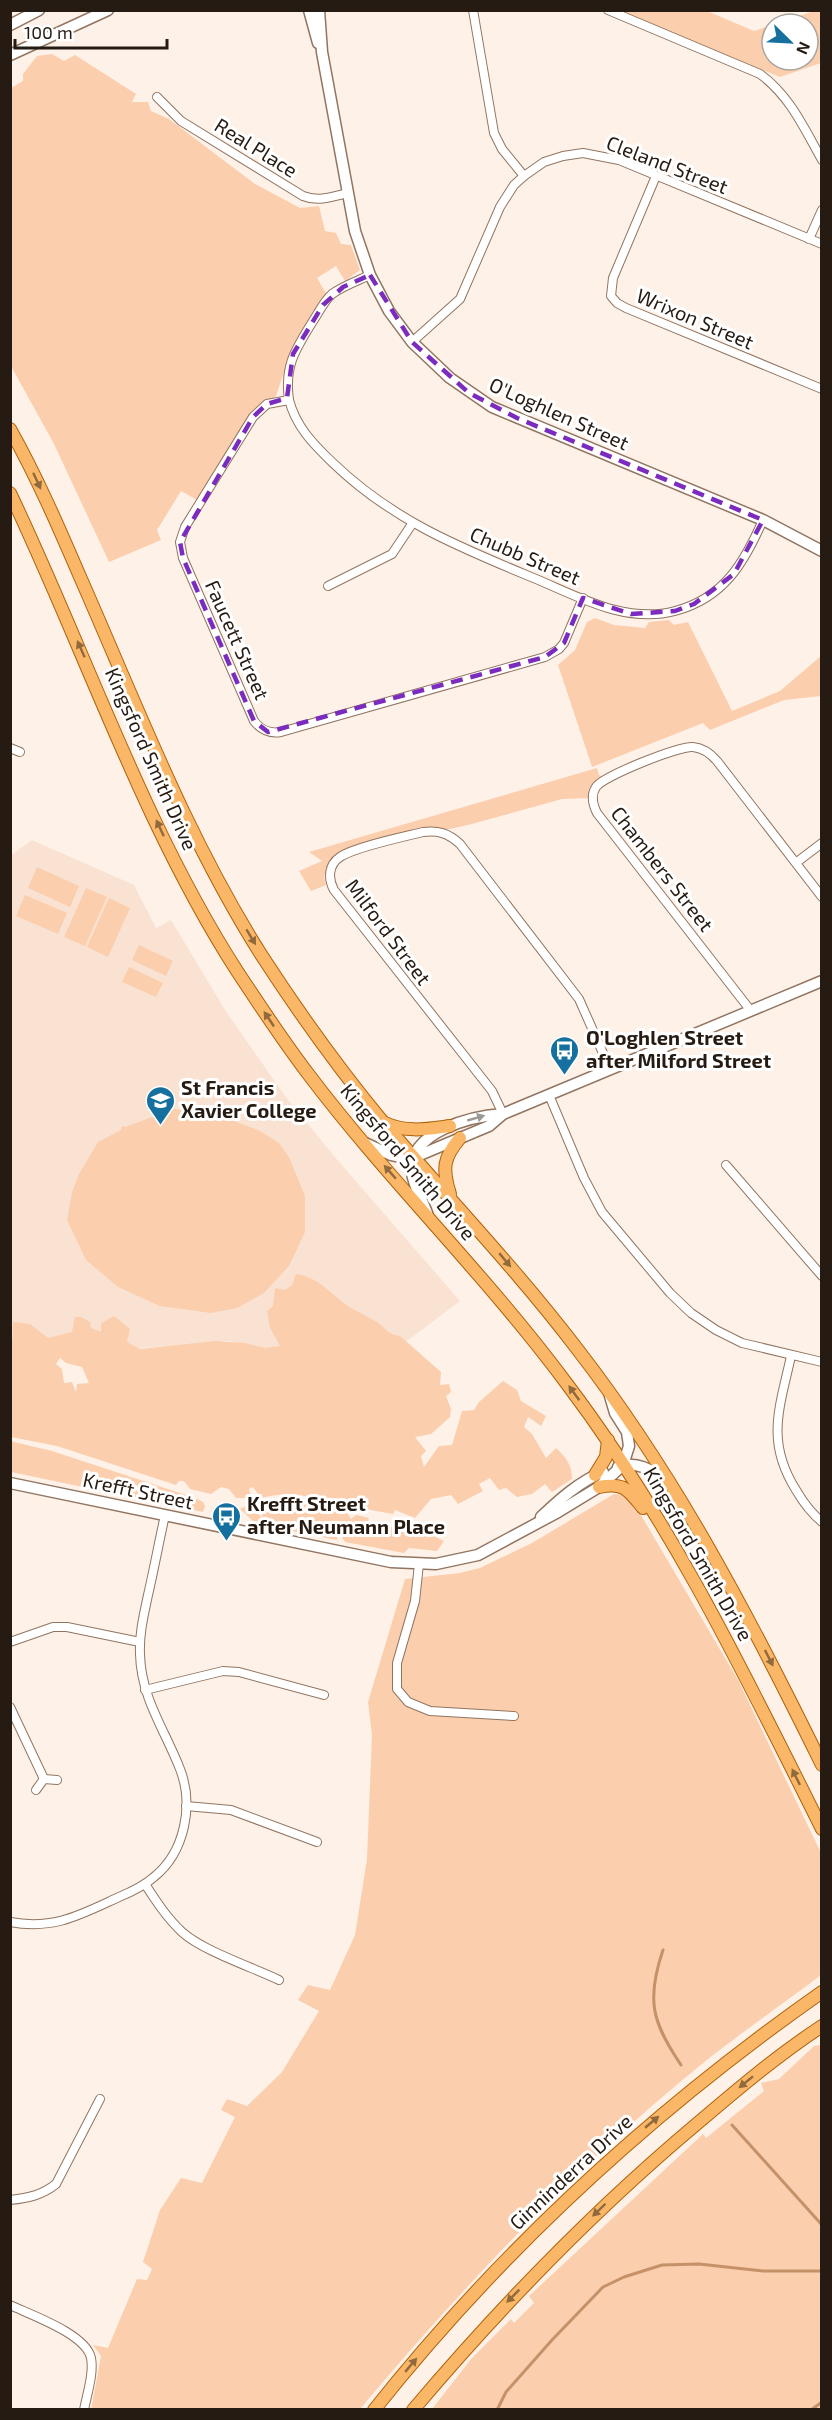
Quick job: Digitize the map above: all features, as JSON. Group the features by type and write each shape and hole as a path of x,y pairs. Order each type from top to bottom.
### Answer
{"main road":[{"name":"Kingsford Smith Drive","path":"10,429 55,518 174,790 222,886 260,952 333,1059 384,1122 548,1312 610,1393 673,1486 731,1585 822,1765"},
{"name":"Kingsford Smith Drive","path":"10,493 136,777 196,900 235,967 310,1076 527,1331 608,1440 672,1540 708,1602 822,1829"},
{"path":"384,1122 396,1128 411,1130 450,1126"},
{"path":"453,1200 446,1181 445,1166 450,1150 460,1138"},
{"path":"608,1440 606,1457 597,1481 627,1488 672,1540"},
{"path":"787,2016 822,1982"},
{"name":"Ginninderra Drive","path":"374,2409 482,2285 576,2190 629,2142 728,2060 822,1992"},
{"path":"412,2409 502,2307 603,2206 653,2160 792,2046 822,2029"}],"street":[{"path":"10,25 39,10"},
{"path":"10,55 108,10"},
{"name":"O'Loghlen Street","path":"309,10 322,52"},
{"name":"O'Loghlen Street","path":"320,10 322,52 355,231 370,275 389,311 412,342 450,378 492,407 763,520 822,551"},
{"path":"473,10 494,133 502,150 524,176"},
{"path":"608,10 760,74 788,100 822,160"},
{"name":"Real Place","path":"157,98 181,121 303,196 320,199 348,194"},
{"name":"Cleland Street","path":"412,342 460,299 506,196 524,176 544,162 562,156 583,153 612,158 822,244"},
{"name":"Wrixon Street","path":"656,176 613,278 611,296 626,308 822,389"},
{"path":"809,239 822,210"},
{"path":"289,400 287,377 293,354 323,305 331,295 343,287 370,275"},
{"name":"Chubb Street","path":"289,400 298,425 320,451 376,500 412,524 463,549 583,598 631,614 653,615 675,611 712,594 734,574 743,561 763,520"},
{"name":"Faucett Street","path":"289,400 267,404 253,417 185,527 180,542 183,558 254,721 264,730 281,732 545,657 559,649 564,643 583,598"},
{"path":"328,586 392,554 412,524"},
{"path":"10,748 20,752"},
{"name":"Chambers Street","path":"751,1011 597,813 593,806 596,786 607,778 677,750 699,748 717,760 822,897"},
{"name":"Milford Street","path":"503,1114 492,1091 334,890 331,884 330,869 339,857 433,830 452,837 460,844 579,999 610,1069"},
{"path":"797,862 822,843"},
{"path":"365,1143 391,1155 404,1158 415,1157 489,1126 503,1114 822,981"},
{"path":"549,1095 584,1178 602,1212 670,1293 691,1313 729,1337 756,1348 822,1362"},
{"path":"428,1216 412,1171 415,1157 432,1135 450,1126 487,1115 503,1114"},
{"path":"726,1165 822,1276"},
{"path":"791,1356 777,1421 779,1456 785,1473 801,1499 822,1522"},
{"path":"610,1393 615,1413 627,1432 629,1446 623,1465 648,1467 673,1486"},
{"name":"Krefft Street","path":"10,1484 391,1562 419,1564 454,1561 478,1555 501,1544 534,1523 558,1512 597,1481 623,1465"},
{"path":"10,1922 49,1925 66,1920 145,1884 162,1869 176,1850 182,1835 186,1806 185,1787 180,1768 156,1719 145,1690 140,1642 165,1515"},
{"path":"419,1564 414,1601 397,1663 397,1689 408,1702 430,1711 514,1716"},
{"path":"10,1642 53,1627 67,1627 140,1642"},
{"path":"145,1690 223,1671 239,1672 324,1695"},
{"path":"10,1707 44,1779"},
{"path":"44,1779 57,1780"},
{"path":"36,1790 44,1779"},
{"path":"186,1806 231,1810 317,1842"},
{"path":"145,1884 167,1916 183,1933 197,1943 279,1980"},
{"path":"10,2200 33,2197 46,2192 56,2184 100,2099"},
{"path":"10,2305 75,2337 86,2347 92,2365 84,2409"}],"highlighted area":[{"path":"370,275 412,342 469,393 517,418 763,520 734,574 694,604 675,611 631,614 583,598 564,643 545,657 268,732 254,721 183,558 180,542 253,417 267,404 287,398 293,354 323,305 343,287"}],"shaded area":[{"path":"618,11 707,11 754,31 760,29 760,69"},
{"path":"814,11 821,11 821,63 820,12 811,12"},
{"path":"52,54 64,61 75,55 136,94 132,102 148,102 151,111 169,119 255,184 300,208 319,206 325,231 336,233 341,244 351,245 360,270 345,281 336,266 317,278 327,295 286,366 276,396 245,422 197,500 181,491 157,530 161,540 109,562 54,444 11,366 11,88 23,81 23,74 37,56"},
{"path":"768,72 795,72 780,77"},
{"path":"595,618 614,625 645,628 649,622 669,620 674,625 688,622 732,711 780,691 821,656 821,696 784,700 710,730 703,723 592,767 558,665 575,650 587,622"},
{"path":"597,768 599,775 607,778 592,798 562,799 468,825 350,851 331,862 324,876 326,885 311,891 299,871 322,861 309,852"},
{"name":"St Francis Xavier College","path":"32,840 134,885 156,928 171,920 225,1010 285,1096 460,1301 341,1391 230,1341 132,1349 11,1340 10,856"},
{"path":"37,867 79,886 70,907 28,888"},
{"path":"86,888 107,897 85,946 64,937"},
{"path":"25,895 67,913 58,934 16,916"},
{"path":"109,898 130,908 108,957 87,947"},
{"path":"139,945 173,961 166,976 132,960"},
{"path":"129,967 163,983 156,997 122,982"},
{"path":"174,1109 219,1115 260,1131 279,1143 289,1157 305,1196 305,1232 289,1266 264,1293 237,1308 211,1313 160,1306 118,1287 86,1260 67,1220 72,1192 79,1174 98,1142 121,1130 122,1126 125,1127"},
{"path":"296,1274 319,1283 351,1308 377,1322 390,1333 400,1336 441,1372 440,1385 449,1384 451,1392 446,1396 451,1409 450,1417 431,1434 415,1437 426,1451 421,1456 424,1467 439,1446 452,1445 462,1411 474,1410 479,1402 503,1381 517,1390 521,1401 546,1416 541,1426 528,1417 524,1427 532,1434 546,1458 556,1448 563,1455 570,1465 572,1479 552,1492 545,1484 532,1494 517,1497 506,1488 499,1490 490,1478 479,1484 483,1491 458,1504 451,1495 431,1499 415,1518 395,1510 393,1514 343,1505 341,1510 346,1511 351,1519 356,1515 369,1518 365,1529 372,1533 381,1523 403,1532 409,1524 444,1541 437,1551 409,1548 404,1553 345,1542 338,1531 337,1540 256,1524 240,1509 256,1504 255,1512 262,1517 262,1511 271,1503 303,1502 327,1505 327,1502 319,1499 286,1495 261,1498 253,1487 249,1489 252,1498 236,1498 229,1489 221,1487 211,1494 190,1489 184,1481 179,1481 176,1485 57,1446 11,1437 10,1339 13,1339 13,1322 30,1324 48,1338 72,1332 75,1317 81,1317 90,1322 91,1328 101,1332 101,1323 114,1316 130,1329 127,1342 140,1349 215,1341 245,1343 265,1348 280,1346 270,1328 267,1311 273,1306 275,1288 285,1290 292,1285","holes":["60,1358 66,1363 82,1367 89,1383 77,1384 76,1392 72,1382 64,1383 62,1369 56,1364"]},
{"path":"10,1441 52,1451 195,1498 203,1502 205,1506 203,1512 11,1472"},
{"path":"614,1494 625,1495 635,1505 738,1680 821,1853 821,1975 708,2059 660,2099 569,2182 483,2270 360,2409 91,2410 101,2356 93,2345 108,2348 137,2279 147,2280 152,2269 143,2262 160,2210 181,2178 202,2183 235,2117 221,2110 227,2099 247,2106 282,2072 319,2011 298,2000 308,1985 330,1990 355,1935 367,1859 372,1735 368,1702 405,1579 460,1573 480,1568 532,1543"},
{"path":"821,2045 821,2409 432,2409 472,2358 511,2319 514,2323 534,2303 529,2296 703,2134 706,2138 764,2091 761,2083 779,2079 814,2046"}],"waterway":[{"path":"663,1950 655,1983 655,2010 664,2036 681,2065"},
{"path":"732,2125 822,2225"},
{"path":"497,2410 506,2392 552,2340 603,2287 624,2277 662,2265 699,2264 763,2271 822,2271"},
{"path":"811,2410 822,2402"}],"place":[{"name":"O'Loghlen Street after Milford Street","path":"565,1076"},
{"name":"St Francis Xavier College","path":"160,1126"},
{"name":"Krefft Street after Neumann Place","path":"226,1542"}]}
